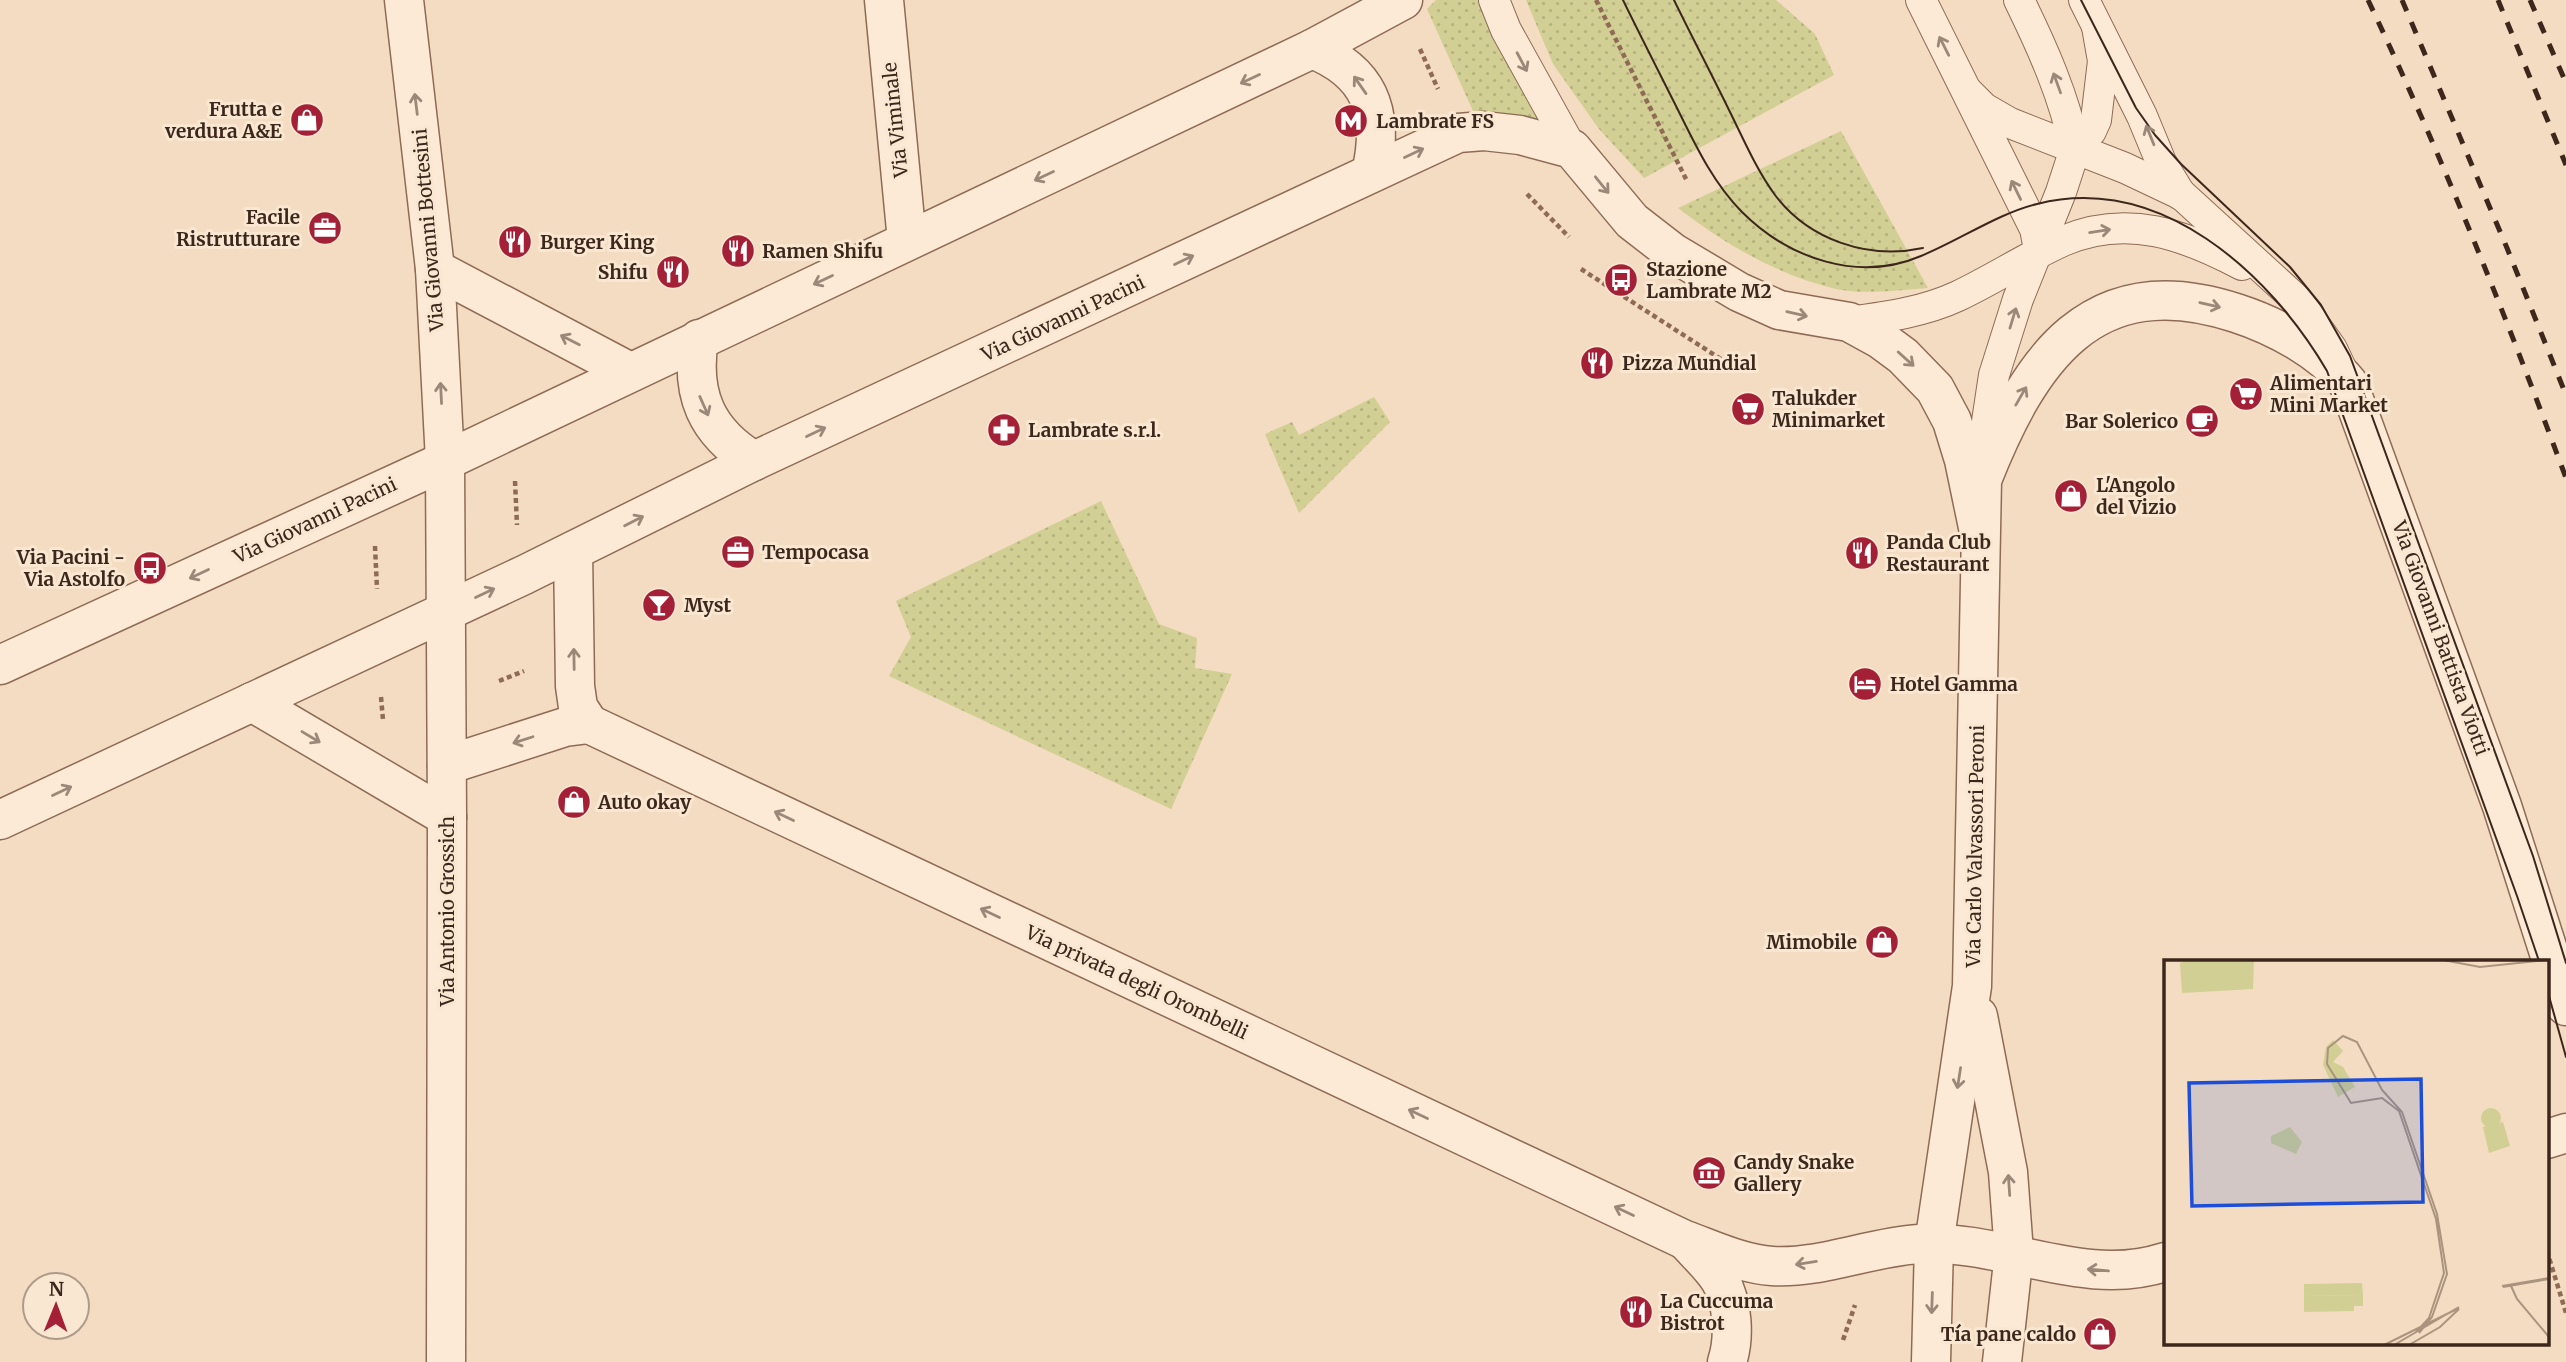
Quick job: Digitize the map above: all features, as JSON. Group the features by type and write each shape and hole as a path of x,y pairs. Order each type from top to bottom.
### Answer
{"street":[{"name":"Via Giovanni Bottesini","path":"404,0 435,269 445,461"},
{"name":"Via Viminale","path":"884,0 906,240"},
{"name":"Via Giovanni Pacini","path":"0,665 445,461 906,240 1312,50 1403,0"},
{"path":"1312,50 1332,57 1348,69 1369,98 1377,135 1371,173"},
{"name":"Via Giovanni Pacini","path":"0,820 446,612 754,461 1458,133 1484,131 1520,135 1572,149"},
{"name":"Via Carlo Valvassori Peroni","path":"1572,149 1632,221 1692,264 1738,292 1779,310 1849,322 1880,339 1903,356 1943,402 1952,421 1964,460 1980,537"},
{"path":"435,269 629,372"},
{"path":"1982,480 2004,428 2044,361 2072,332 2108,312 2126,306 2147,302 2187,301 2246,316 2268,325 2318,356 2348,383"},
{"path":"699,339 696,373 704,410 726,440 754,461"},
{"name":"Via Giovanni Battista Viotti","path":"2348,383 2502,806 2566,1006"},
{"name":"Via Antonio Grossich","path":"445,461 446,1362"},
{"name":"Via Carlo Valvassori Peroni","path":"1931,1362 1934,1244 1972,986 1982,480"},
{"path":"447,765 565,727 589,724 578,707 575,686 573,551"},
{"path":"252,702 447,817"},
{"name":"Via privata degli Orombelli","path":"589,724 1685,1240 1741,1261 1772,1266 1798,1265 1918,1244 1934,1244"},
{"name":"Via Carlo Valvassori Peroni","path":"1972,986 2008,1172 2014,1253 1995,1359"},
{"path":"2548,1139 2566,1133"},
{"name":"Via privata degli Orombelli","path":"1685,1240 1721,1280 1731,1316 1732,1335 1727,1362"},
{"path":"1934,1244 2014,1253 2098,1272 2132,1270 2164,1262"}],"lane":[{"path":"1494,0 1506,30 1572,149"},
{"path":"1921,0 2035,229 2037,254"},
{"path":"2019,0 2051,67 2075,149"},
{"path":"2084,0 2142,116 2161,162 2182,195"},
{"name":"Via Carlo Valvassori Peroni","path":"1982,480 1994,375 2018,299 2075,149 2091,131 2096,120 2103,61 2097,27"},
{"path":"1968,92 1997,116 2027,131 2151,179 2182,195 2284,287"},
{"path":"1849,322 1902,315 1956,297 2066,240 2094,231 2132,228 2174,234 2212,248 2284,287"},
{"name":"Via Giovanni Battista Viotti","path":"2284,287 2310,315 2332,349 2348,383"}],"path":[{"path":"1596,0 1687,181"},
{"path":"1415,38 1442,99"},
{"path":"1527,194 1569,237"},
{"path":"1581,269 1727,363"},
{"path":"515,477 518,539"},
{"path":"374,540 377,590"},
{"path":"381,685 383,722"},
{"path":"2548,1254 2566,1313"}],"shaded area":[{"path":"1436,0 1484,0 1541,118 1537,122 1477,120 1427,9"},
{"path":"1526,0 1776,0 1815,34 1834,75 1644,178 1599,129 1553,64"},
{"path":"1841,131 1928,288 1858,292 1814,283 1752,257 1678,208"},
{"path":"1374,397 1390,422 1299,513 1265,434 1292,422 1299,435"},
{"path":"1101,501 1159,624 1197,638 1195,668 1232,674 1171,809 889,676 911,637 896,601"}],"tram line":[{"path":"1623,0 1697,147 1722,188 1760,228 1802,253 1849,266 1897,264 1935,250 2023,208 2082,198 2126,203 2168,217 2206,239 2242,266 2275,299 2303,334 2327,371 2539,960"},
{"path":"1674,0 1756,164 1775,195 1789,211 1822,235 1841,243 1881,251 1923,248"},
{"path":"2081,0 2136,108 2155,135 2181,164 2290,267 2321,305 2350,356 2533,856 2566,963"},
{"path":"2548,993 2566,1057"}],"railway":[{"path":"2368,0 2472,237 2566,478"},
{"path":"2402,0 2566,395"},
{"path":"2498,0 2566,165"},
{"path":"2530,0 2566,83"}],"place":[{"name":"Frutta e verdura A&E","path":"307,120"},
{"name":"Lambrate FS","path":"1351,121"},
{"name":"Facile Ristrutturare","path":"325,228"},
{"name":"Burger King","path":"515,242"},
{"name":"Ramen Shifu","path":"738,251"},
{"name":"Shifu","path":"673,272"},
{"name":"Stazione Lambrate M2","path":"1621,280"},
{"name":"Pizza Mundial","path":"1597,363"},
{"name":"Alimentari Mini Market","path":"2246,394"},
{"name":"Talukder Minimarket","path":"1748,409"},
{"name":"Bar Solerico","path":"2202,421"},
{"name":"Lambrate s.r.l.","path":"1004,430"},
{"name":"L'Angolo del Vizio","path":"2071,496"},
{"name":"Tempocasa","path":"738,552"},
{"name":"Panda Club Restaurant","path":"1862,553"},
{"name":"Via Pacini - Via Astolfo","path":"150,568"},
{"name":"Myst","path":"659,605"},
{"name":"Hotel Gamma","path":"1865,684"},
{"name":"Auto okay","path":"574,802"},
{"name":"Mimobile","path":"1882,942"},
{"name":"Candy Snake Gallery","path":"1709,1173"},
{"name":"La Cuccuma Bistrot","path":"1636,1312"},
{"name":"Tía pane caldo","path":"2100,1334"}]}
